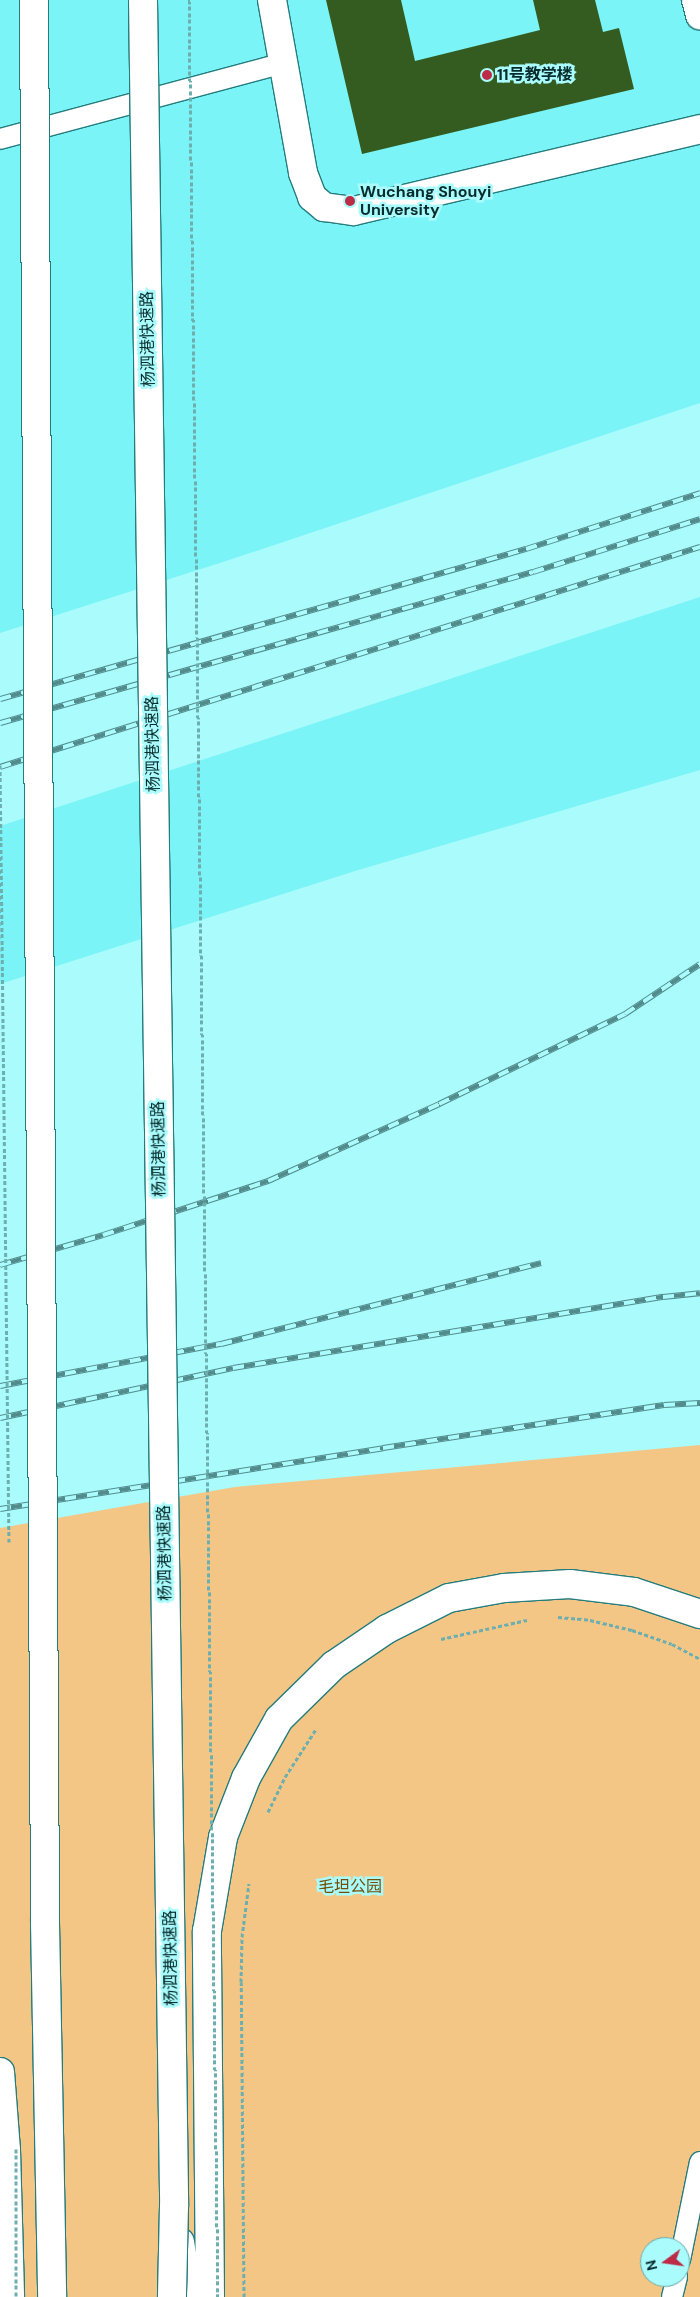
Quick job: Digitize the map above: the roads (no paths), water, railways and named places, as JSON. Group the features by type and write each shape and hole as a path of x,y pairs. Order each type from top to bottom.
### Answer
{"main road":[{"path":"34,0 45,1923 52,2297"},
{"name":"杨泗港快速路","path":"143,0 174,2206 172,2297"},
{"path":"272,0 303,173 312,197 324,207 335,210 354,211 700,129"},
{"path":"696,0 700,15"},
{"path":"210,2297 208,1931 223,1837 246,1778 279,1719 334,1665 387,1628 449,1598 504,1588 570,1584 634,1592 700,1614"},
{"path":"0,2072 6,2150 10,2297"},
{"path":"174,2206 189,2297"}],"lane":[{"path":"0,139 283,63"},
{"path":"685,2237 700,2162"}],"railway":[{"path":"0,699 526,549 700,493"},
{"path":"0,723 533,572 700,519"},
{"path":"0,767 700,547"},
{"path":"0,1265 103,1235 268,1181 439,1104 625,1014 700,964"},
{"path":"0,1386 221,1344 541,1263"},
{"path":"0,1418 233,1368 663,1297 700,1293"},
{"path":"0,1509 664,1405 700,1403"}],"place":[{"name":"11号教学楼","path":"487,75"},
{"name":"Wuchang Shouyi University","path":"350,201"}],"park label":[{"name":"毛坦公园","path":"350,1887"}]}
